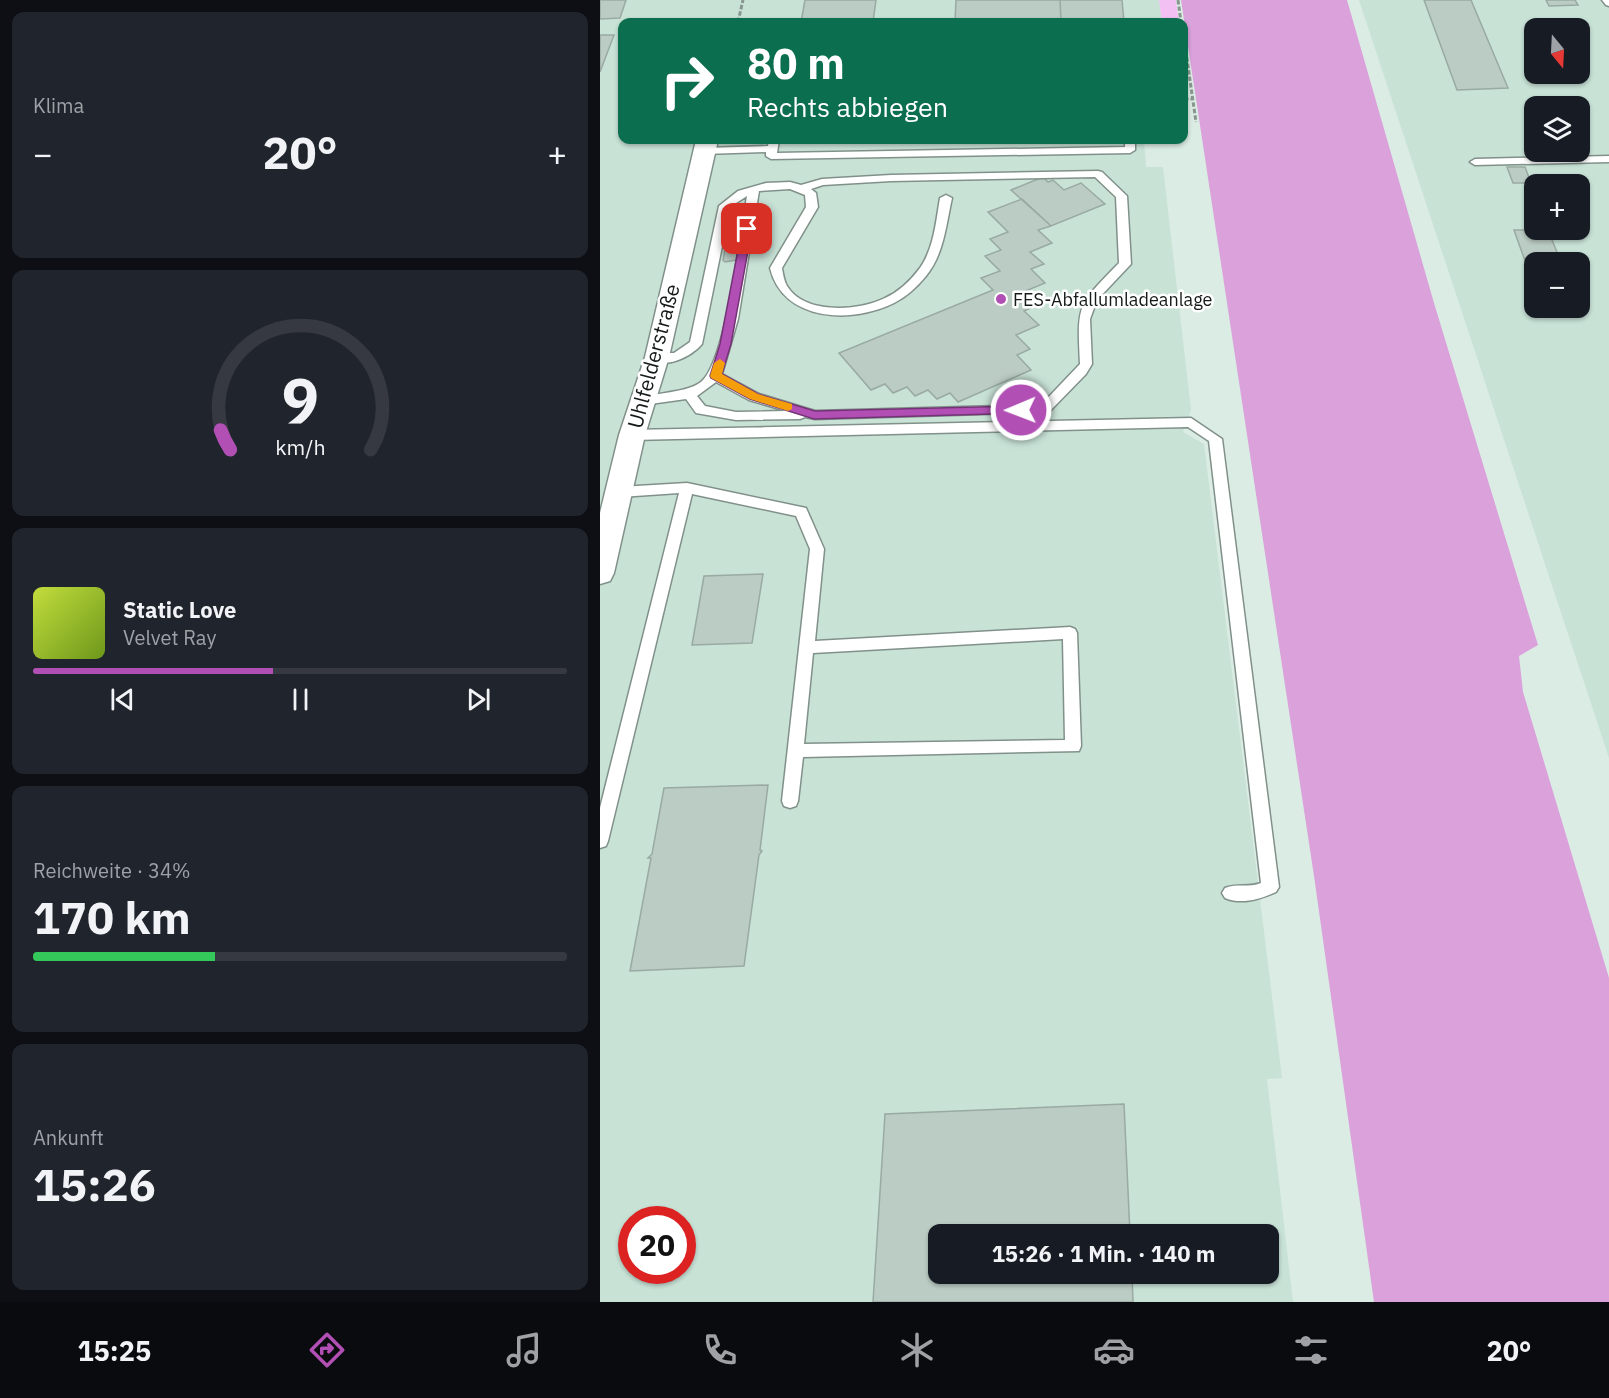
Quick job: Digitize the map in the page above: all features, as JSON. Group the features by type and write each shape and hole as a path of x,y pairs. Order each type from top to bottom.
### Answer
{"street":[{"name":"Uhlfelderstraße","path":"600,573 632,435 657,357 705,145"}],"lane":[{"path":"705,145 773,144 771,156 1130,150 1130,144"},
{"path":"1475,162 1609,159"},
{"path":"657,357 677,357 696,344 725,206 732,198 754,189 780,186 802,188 822,182 891,178 1098,174 1121,196 1125,264 1091,299 1084,319 1086,364 1044,410 736,416 701,410 690,396"},
{"path":"802,188 812,198 812,207 776,268 780,283 792,298 802,304 835,310 884,303 907,288 933,256 946,198"},
{"path":"642,401 690,396 716,376 725,344 754,189"},
{"path":"716,376 754,397 814,415"},
{"path":"632,435 1191,422 1215,439 1270,887 1256,893 1230,893"},
{"path":"620,492 687,488 801,512 817,549 790,801"},
{"path":"600,841 687,488"},
{"path":"796,751 1073,746 1070,633 807,646"}],"path":[{"path":"739,18 743,0"},
{"path":"1178,0 1180,18"},
{"path":"1188,68 1196,122"}],"shaded area":[{"path":"600,0 1159,0 1161,18 618,18 618,144 1144,144 1146,167 1163,167 1191,410 1183,432 1204,444 1282,1078 1267,1079 1293,1302 600,1302"},
{"path":"1159,0 1176,0 1178,18 1161,18"},
{"path":"1181,0 1347,0 1434,303 1538,645 1519,656 1523,692 1609,978 1609,1302 1374,1302 1314,876 1188,46 1188,18 1184,18"},
{"path":"1359,0 1609,0 1609,758"}],"building":[{"path":"600,0 626,0 620,18 600,19"},
{"path":"805,0 876,0 874,18 802,18"},
{"path":"956,0 1060,0 1061,18 955,18"},
{"path":"1060,0 1122,0 1124,18 1061,18"},
{"path":"1424,0 1471,0 1508,88 1457,90"},
{"path":"1546,0 1575,0 1578,5 1549,6"},
{"path":"600,35 614,35 600,72"},
{"path":"1507,167 1525,167 1528,174 1524,174 1524,183 1513,183"},
{"path":"1043,177 1048,182 1053,180 1064,190 1081,183 1105,204 1051,226 1011,190"},
{"name":"FES-Abfallumladeanlage","path":"1022,199 1051,226 1038,230 1052,243 1030,252 1044,264 1031,269 1045,283 1023,292 1037,305 1024,311 1039,325 1016,335 1030,349 1017,355 1031,370 958,402 950,393 937,399 928,390 915,396 907,387 893,393 885,384 871,390 839,353 993,290 981,278 1000,271 985,256 1001,250 990,239 1008,232 988,212"},
{"path":"1514,230 1524,230 1524,240 1552,240 1557,252 1524,252 1524,258"},
{"path":"739,243 736,260 725,262 723,260 726,244"},
{"path":"763,574 752,643 692,645 704,576"},
{"path":"768,785 760,850 762,851 759,855 744,966 630,971 651,858 648,858 652,854 664,788"},
{"path":"1124,1104 1130,1224 928,1224 928,1284 1132,1284 1133,1302 873,1302 885,1114"}],"slow traffic":[{"path":"720,363 716,376 754,397 788,407"}],"place":[{"name":"FES-Abfallumladeanlage","path":"1001,299"}],"route":[{"path":"747,229 725,344 716,376 754,397 814,415 1021,410"}]}
